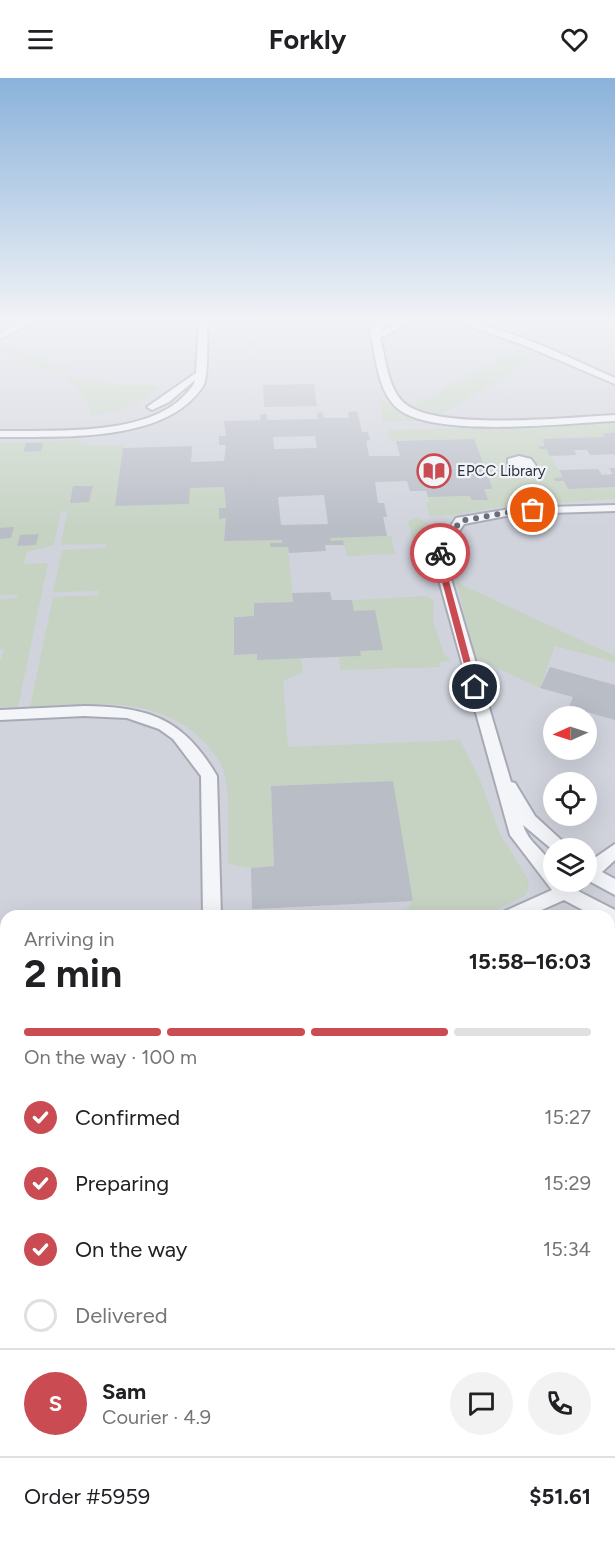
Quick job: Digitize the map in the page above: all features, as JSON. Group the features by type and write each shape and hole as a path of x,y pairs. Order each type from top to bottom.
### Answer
{"street":[{"path":"0,434 87,433 137,425 180,406 194,391"},
{"path":"389,391 403,407 420,415 464,422 615,418"},
{"path":"543,855 518,835 496,766 438,555 460,521 516,511 615,508"},
{"path":"0,715 110,711 164,725 183,740 198,757 209,777 213,910"},
{"path":"496,766 529,820 549,838"},
{"path":"597,862 615,850"},
{"path":"597,884 615,888"},
{"path":"521,910 551,892"},
{"path":"587,892 606,910"}],"shaded area":[{"path":"0,391 615,391 615,910 0,910"}],"green space":[{"path":"79,391 156,391 138,404 92,415 84,396"},
{"path":"440,391 482,391 441,414 430,415 412,406"},
{"path":"379,397 400,413 420,421 383,422"},
{"path":"615,424 615,433 603,433 605,437 545,443 538,447 546,449 563,477 554,478 555,481 564,481 568,489 615,487 615,499 500,507 430,517 426,502 429,501 428,497 470,496 472,500 488,499 484,489 493,488 474,439 389,441 387,430"},
{"path":"76,440 84,445 124,445 115,506 189,504 190,488 224,487 226,508 220,519 226,518 224,541 282,540 282,543 270,543 270,547 288,547 293,602 254,603 254,616 235,616 235,655 257,654 257,660 301,658 303,672 283,681 288,747 460,740 479,777 500,834 528,879 529,886 525,896 496,910 406,910 413,901 392,781 271,786 274,866 251,868 228,864 228,806 224,772 210,748 186,727 166,716 122,705 76,704 30,707 53,597 99,595 99,591 53,592 62,550 106,548 105,544 61,545 67,511 61,511 54,545 27,552 24,564 48,563 18,707 0,707 0,662 4,649 0,649 0,599 17,598 17,595 0,595 0,443"},
{"path":"417,517 436,528 424,544 424,555 417,555 408,522"},
{"path":"391,536 395,554 347,556 343,541 331,541 330,538"},
{"path":"456,582 615,656 615,662 555,646 540,688 476,658"},
{"path":"427,596 434,602 433,620 444,654 451,661 439,662 440,667 340,670 339,657 361,656 360,651 383,650 375,611 354,611 352,600"}],"building":[{"path":"263,391 315,391 317,406 264,407"},
{"path":"357,411 362,432 368,432 370,440 366,441 369,456 400,456 396,441 474,439 493,489 484,489 488,500 472,500 470,496 428,497 426,491 410,491 407,481 375,482 378,503 384,503 387,517 383,517 387,536 330,538 331,541 343,540 344,545 325,545 326,551 289,553 288,547 270,547 270,543 282,543 282,540 224,541 226,518 219,519 219,508 226,508 224,487 190,488 189,504 115,506 123,448 192,446 191,462 224,461 226,445 219,445 219,436 226,436 224,421 261,420 260,414 267,414 267,420 318,419 317,413 322,412 324,418 349,418 348,412","holes":["315,436 317,448 274,449 273,437","324,495 328,524 281,525 278,497"]},
{"path":"602,433 615,433 615,454 590,455 587,450 574,450 577,455 550,456 546,449 540,449 538,446 544,446 543,439 605,437"},
{"path":"26,443 43,443 41,451 23,452"},
{"path":"609,468 615,468 615,487 568,489 564,481 555,481 554,478 563,477 559,470 598,469 602,475 613,474"},
{"path":"73,486 93,486 89,502 70,503"},
{"path":"14,527 11,538 0,539 0,528"},
{"path":"39,534 36,545 17,546 20,535"},
{"path":"330,592 332,600 352,600 354,611 375,610 383,650 360,651 361,656 257,660 257,654 234,655 234,617 254,616 254,603 293,602 292,593"},
{"path":"550,667 615,685 615,720 597,715 597,706 569,706 573,697 540,688"},
{"path":"393,781 413,901 252,909 251,868 274,866 271,786"}],"way so far":[{"path":"440,553 460,521 533,510"}],"place":[{"name":"EPCC Library","path":"434,471"}],"route":[{"path":"440,553 438,555 475,687"}]}
